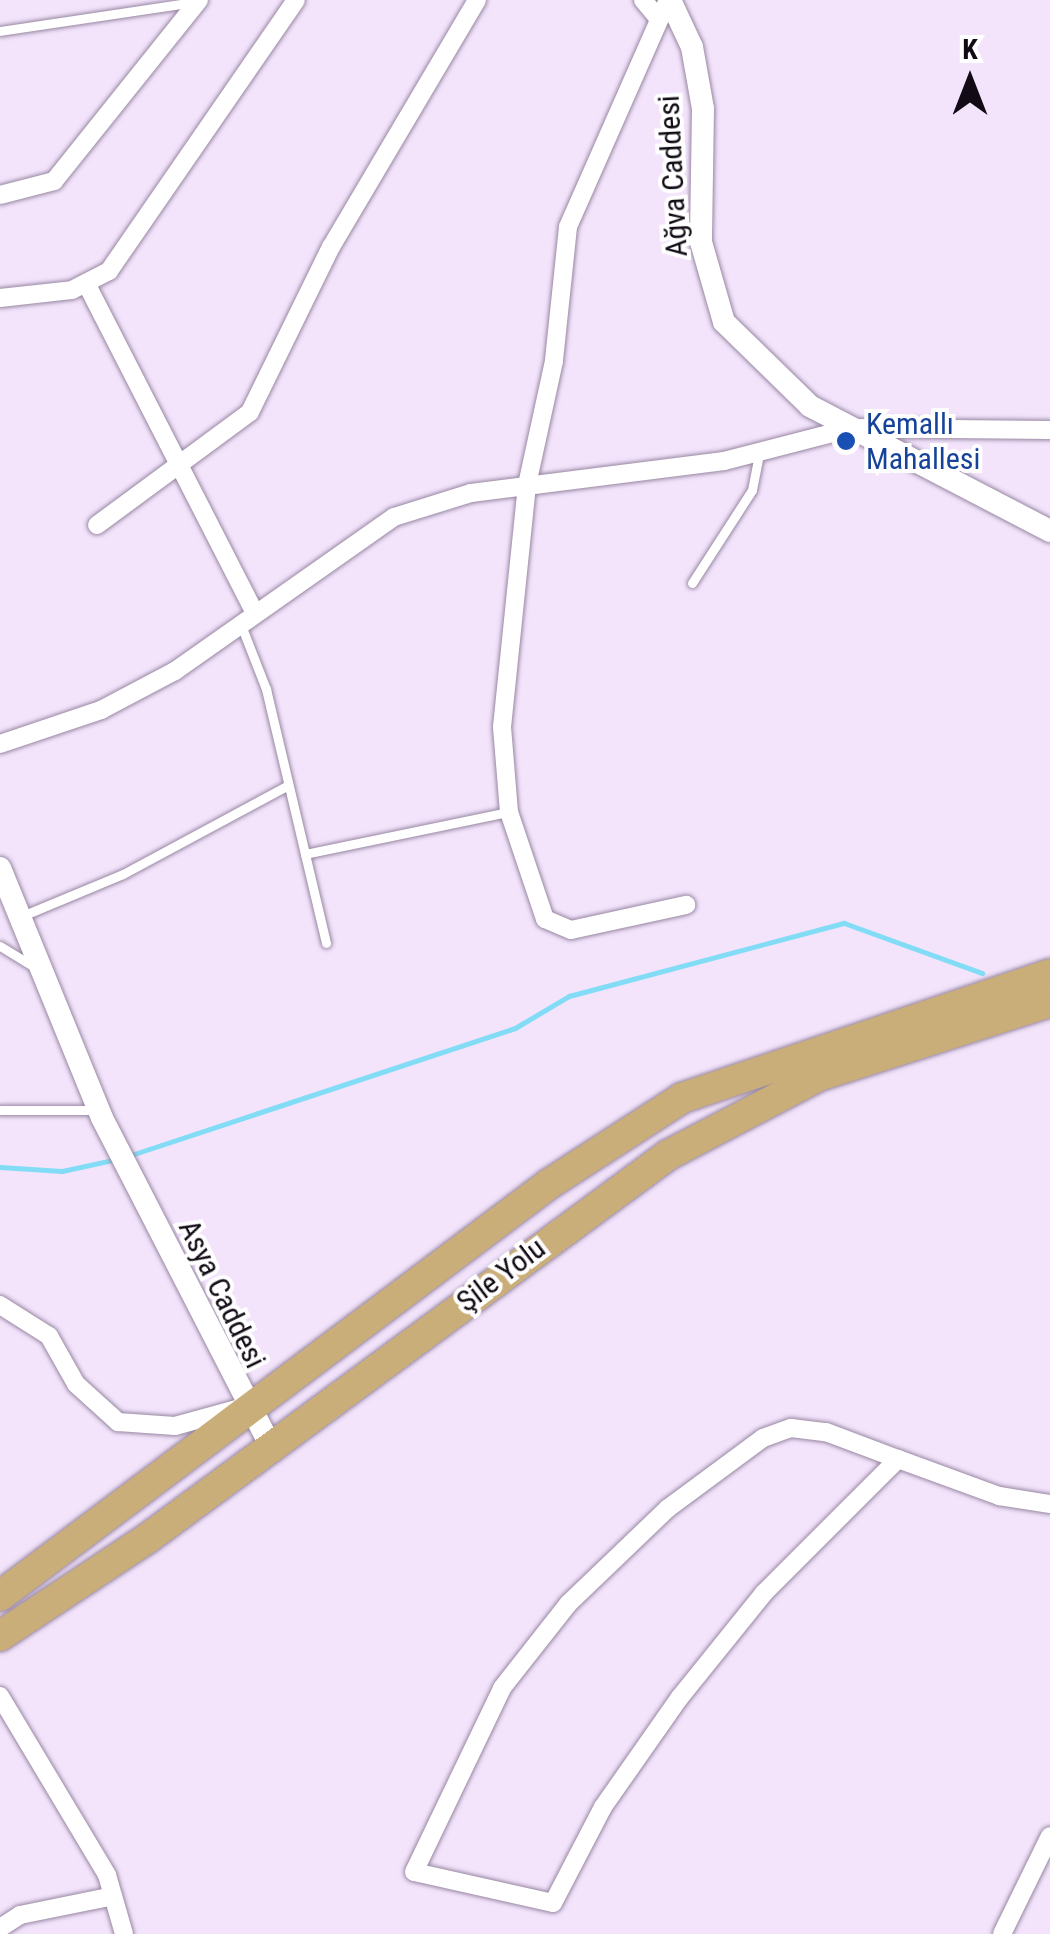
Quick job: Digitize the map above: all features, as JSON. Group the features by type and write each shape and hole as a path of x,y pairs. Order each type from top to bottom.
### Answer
{"highway":[{"name":"Şile Yolu","path":"0,1596 549,1184 682,1098 1050,974"},
{"name":"Şile Yolu","path":"0,1636 270,1447 668,1155 819,1076 1050,1002"}],"street":[{"path":"0,298 86,283 136,242 296,0"},
{"path":"97,525 182,466 250,412 331,247 477,0"},
{"path":"642,0 666,6 568,227 554,361 527,485 502,727 509,812 546,918 571,930 686,905"},
{"path":"0,195 54,182 198,1"},
{"name":"Ağva Caddesi","path":"666,6 692,47 703,109 700,242 724,322 810,406 1050,531"},
{"path":"86,283 130,384 182,466 247,617"},
{"path":"0,744 101,710 394,517 527,485 759,454 852,428 1050,430"},
{"path":"0,868 99,1110"},
{"name":"Asya Caddesi","path":"99,1110 246,1409 270,1447"},
{"path":"0,1305 50,1336 76,1384 118,1422 175,1426 246,1409"},
{"path":"898,1458 776,1580 680,1697 603,1807 553,1903 414,1872 502,1688 568,1603 667,1510 791,1428 898,1458 998,1496 1050,1504"},
{"path":"3,1708 113,1896 124,1934"},
{"path":"1002,1934 1050,1836"},
{"path":"0,1928 113,1896"}],"lane":[{"path":"0,32 198,1"},
{"path":"692,583 752,490 759,454"},
{"path":"247,617 326,943"},
{"path":"20,917 124,874 288,785"},
{"path":"305,854 509,812"},
{"path":"0,946 41,972"},
{"path":"0,1110 99,1110"}],"waterway":[{"path":"128,1156 515,1028 569,996 844,923 982,973"},
{"path":"0,1167 62,1171 117,1159"}],"place":[{"name":"Kemallı Mahallesi","path":"846,441"}]}
